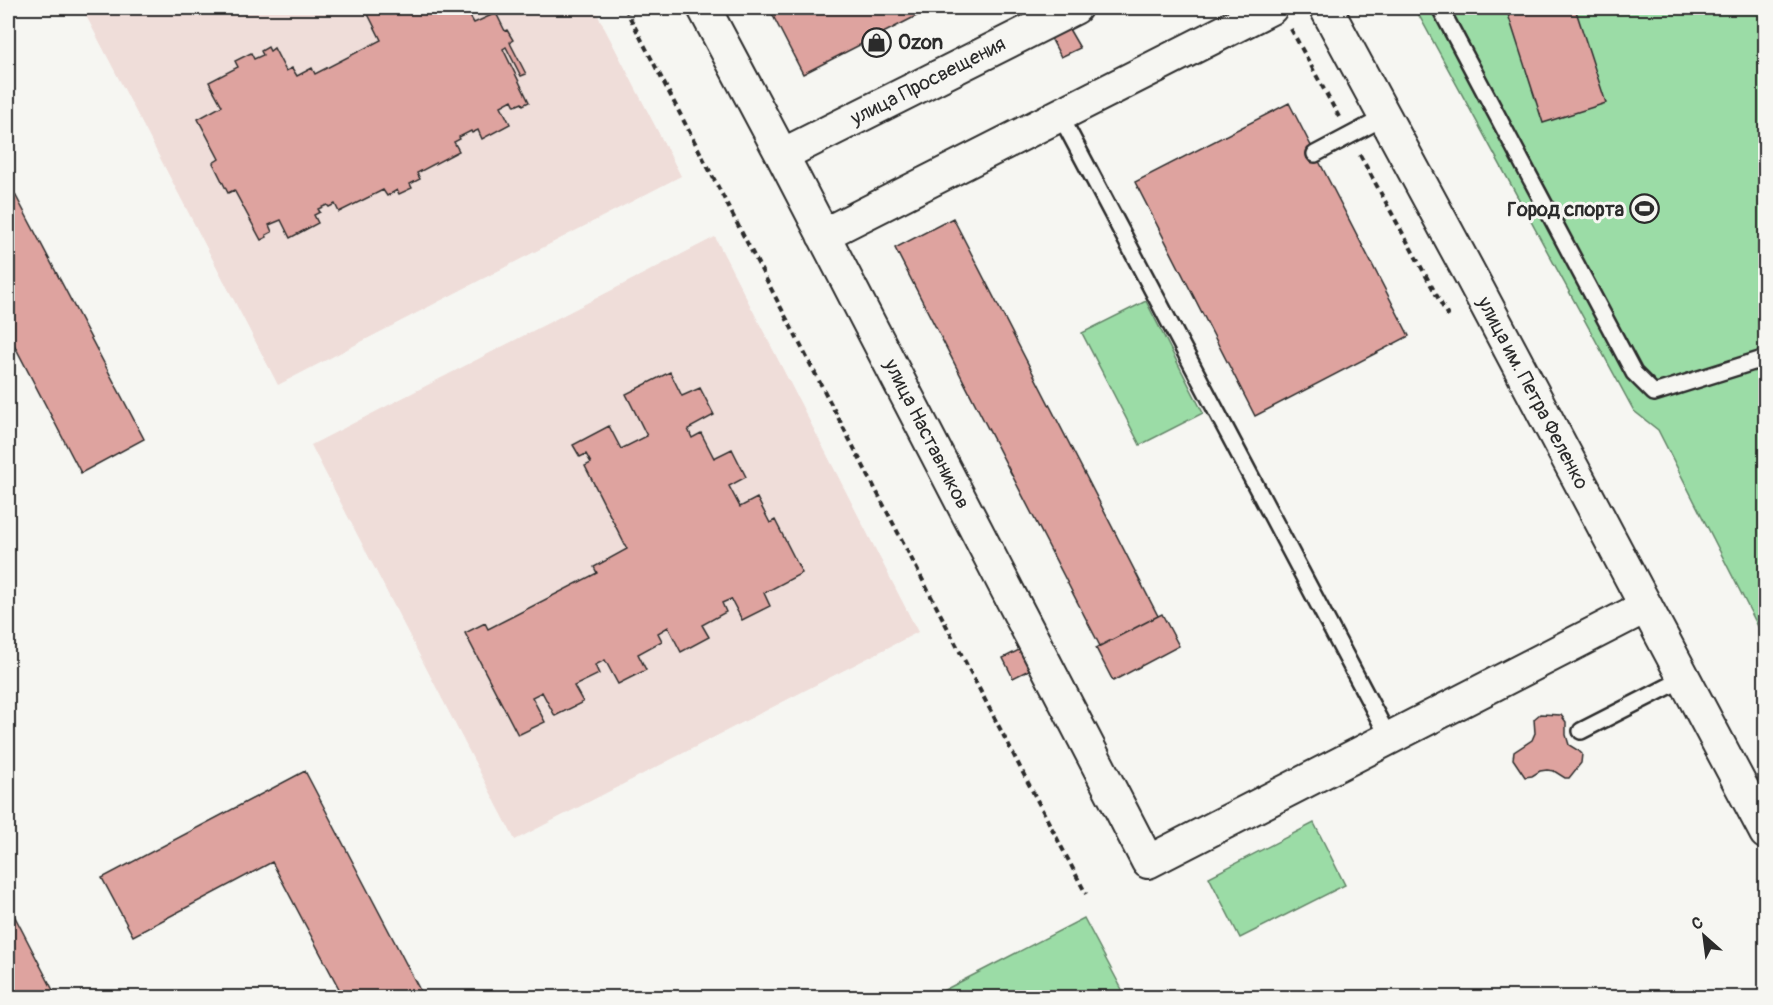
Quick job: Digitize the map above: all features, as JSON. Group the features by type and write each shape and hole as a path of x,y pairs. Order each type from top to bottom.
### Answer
{"street":[{"name":"улица Наставников","path":"704,8 1148,862 1389,738"},
{"name":"улица Просвещения","path":"782,155 1075,8"},
{"name":"улица им. Петра Феленко","path":"1326,8 1766,833"},
{"path":"823,235 1060,115 1281,17"},
{"path":"1389,738 1645,607"}],"lane":[{"path":"1440,8 1634,374 1654,393 1766,358"},
{"path":"1060,115 1389,738"},
{"path":"1316,154 1385,117"},
{"path":"1581,731 1683,679"}],"path":[{"path":"625,8 1086,894"},
{"path":"1281,17 1449,318"}],"shaded area":[{"path":"82,8 594,8 681,176 278,385"},
{"path":"715,237 918,632 515,840 311,445"}],"green space":[{"name":"Город спорта","path":"1415,8 1765,8 1765,640 1658,430 1634,411"},
{"path":"1146,301 1203,413 1140,445 1082,333"},
{"path":"1314,823 1345,885 1240,938 1209,877"},
{"path":"1084,918 1126,997 931,997"}],"building":[{"path":"365,8 473,8 468,13 474,23 496,13 505,31 507,30 513,40 510,42 511,45 526,74 521,76 506,47 503,49 529,102 515,106 512,100 501,106 510,124 482,139 478,130 459,137 460,139 454,142 459,151 417,173 420,179 410,184 412,188 399,194 397,190 387,196 383,190 339,212 335,204 329,207 327,205 318,209 320,212 314,215 318,223 290,238 281,220 269,225 272,232 261,240 234,190 228,193 213,163 219,159 198,119 222,106 209,82 238,67 235,61 251,53 254,59 263,55 261,51 268,47 270,51 274,48 286,71 292,68 297,76 312,68 315,74 381,40"},
{"path":"769,8 932,8 803,74"},
{"path":"1506,8 1575,8 1606,103 1543,123"},
{"path":"1069,29 1080,48 1061,57 1051,38"},
{"path":"1289,103 1409,336 1255,416 1135,182"},
{"path":"8,181 144,439 81,473 8,333"},
{"path":"953,218 1158,616 1100,646 895,248"},
{"path":"670,372 682,396 700,388 714,415 688,429 692,438 701,433 714,458 732,449 746,477 729,486 740,507 757,498 770,523 775,520 802,573 764,593 770,606 742,620 731,599 722,603 726,612 702,625 709,637 681,652 668,627 658,633 662,641 638,654 646,670 618,684 605,660 595,665 599,674 574,686 583,702 555,716 542,692 532,697 545,722 518,735 465,633 485,623 488,629 597,573 594,567 627,549 585,466 591,463 586,454 580,457 573,445 609,426 621,449 647,436 626,394"},
{"path":"1162,614 1179,646 1113,681 1096,648"},
{"path":"1023,648 1033,668 1013,678 1003,658"},
{"path":"1540,714 1561,715 1566,722 1569,745 1582,754 1581,763 1569,778 1547,770 1525,777 1513,759 1514,752 1532,740 1535,733 1534,719"},
{"path":"305,771 424,998 344,998 272,862 133,936 102,878"},
{"path":"14,915 57,998 8,998 8,918"}],"place":[{"name":"Ozon","path":"877,42"},
{"name":"Город спорта","path":"1645,209"}]}
